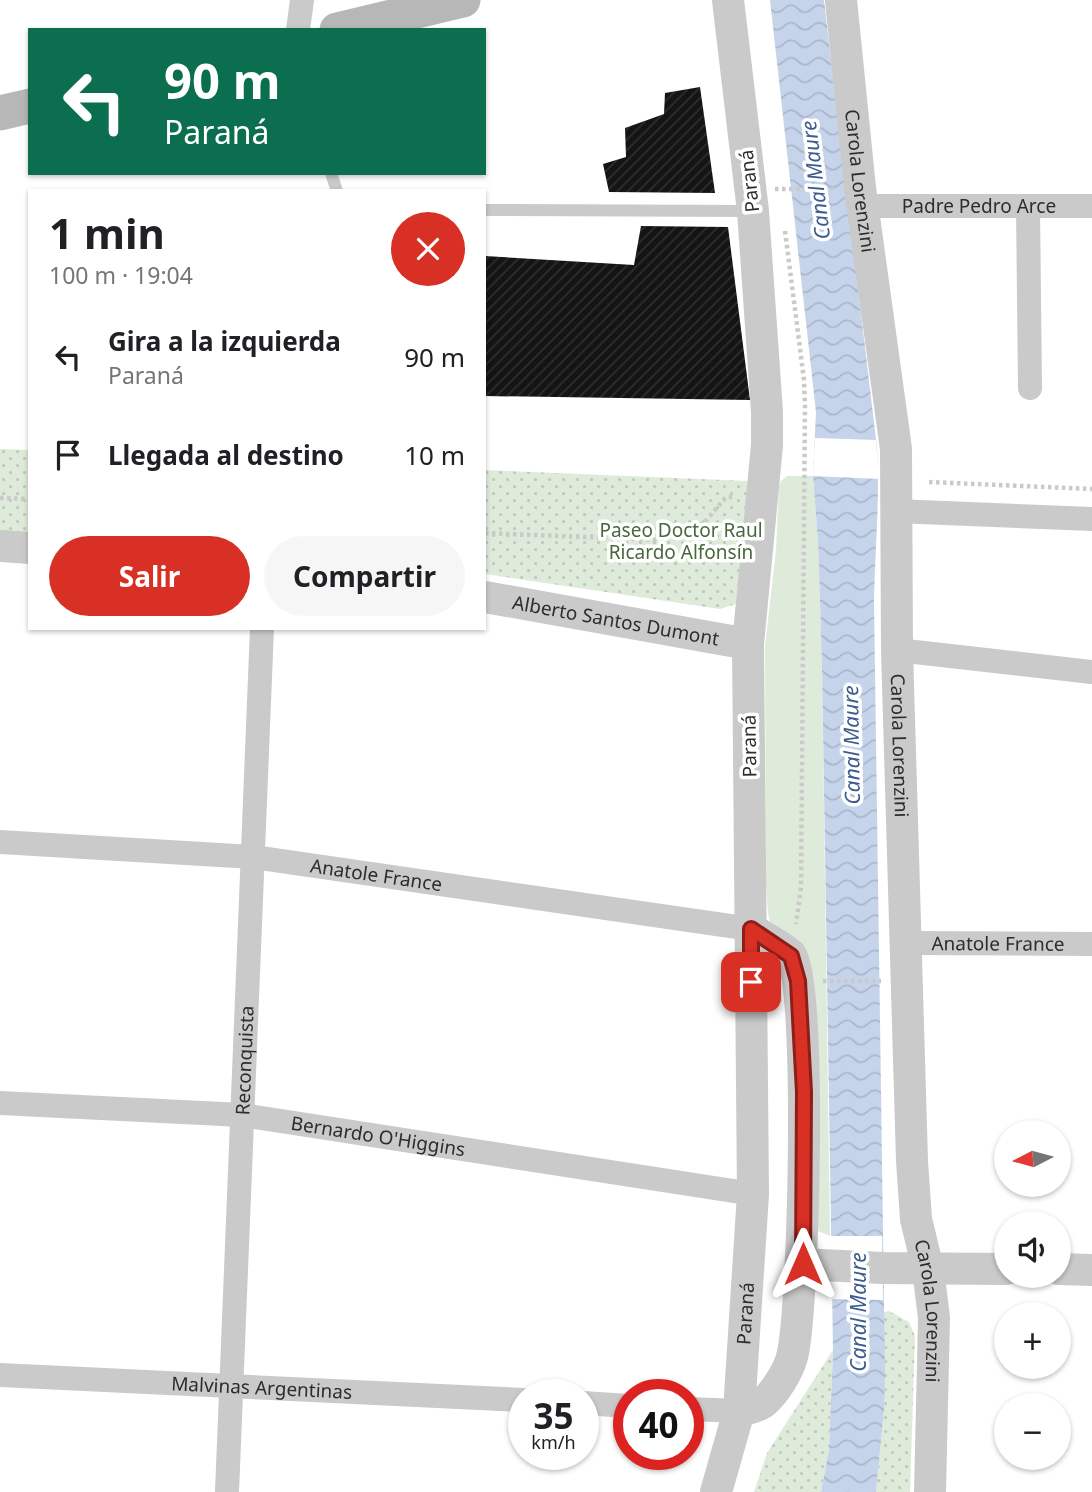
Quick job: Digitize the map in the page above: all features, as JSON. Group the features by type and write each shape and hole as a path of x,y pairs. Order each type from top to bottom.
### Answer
{"main road":[{"path":"345,28 463,0"},
{"path":"0,113 28,106"}],"street":[{"path":"298,28 302,0"},
{"name":"Paraná","path":"716,1492 739,1411 753,1194 748,644 767,412 753,211 728,0"},
{"name":"Carola Lorenzini","path":"841,0 854,197 896,449 898,650 912,1161 916,1219 928,1269 934,1318 930,1492"},
{"name":"Padre Pedro Arce","path":"854,197 1028,206 1092,206"},
{"path":"1028,206 1030,388"},
{"path":"895,511 1092,519"},
{"path":"0,546 28,548"},
{"name":"Alberto Santos Dumont","path":"486,597 748,644"},
{"name":"Reconquista","path":"227,1492 262,630"},
{"path":"898,650 1092,671"},
{"name":"Anatole France","path":"0,842 253,857 751,929"},
{"path":"704,1410 739,1411 762,1404 784,1376 792,1357 817,1265 798,981 791,956 751,929"},
{"name":"Anatole France","path":"905,943 1092,944"},
{"name":"Bernardo O'Higgins","path":"0,1103 242,1115 753,1194"},
{"path":"817,1265 994,1269"},
{"path":"1071,1269 1092,1270"},
{"name":"Malvinas Argentinas","path":"0,1375 508,1399"}],"lane":[{"path":"486,210 753,211"}],"path":[{"path":"778,176 780,189"},
{"path":"790,189 854,197"},
{"path":"785,230 805,405 801,887 791,956"},
{"path":"929,482 1092,489"},
{"path":"486,533 659,540 704,523 726,497 762,495"},
{"path":"0,498 28,499"},
{"path":"825,981 878,981"}],"green space":[{"path":"0,449 28,450 28,533 0,532"},
{"name":"Paseo Doctor Raul Ricardo Alfonsín","path":"486,470 748,481 736,604 720,609 486,574"},
{"path":"787,476 813,476 818,540 830,1236 818,1231 810,1095 768,913 766,888 765,646 776,550 779,486"},
{"path":"889,1311 909,1322 915,1336 910,1492 876,1492 884,1410 884,1312"},
{"path":"833,1350 829,1449 821,1492 754,1492 767,1453"}],"water":[{"name":"Canal Maure","path":"770,0 824,0 877,448 878,505 874,600 885,1373 876,1492 821,1492 829,1449 833,1350 822,668 813,476 816,412"}],"pier":[{"path":"815,438 876,440 879,479 813,476"},
{"path":"830,1236 882,1236 883,1300 832,1299"}],"building":[{"path":"700,87 715,193 609,192 603,164 626,157 625,128 664,114 665,93"},
{"path":"641,226 728,227 750,400 486,396 486,256 634,265"}],"route":[{"path":"751,982 751,929 791,956 798,981 804,1092 803,1264"}]}
